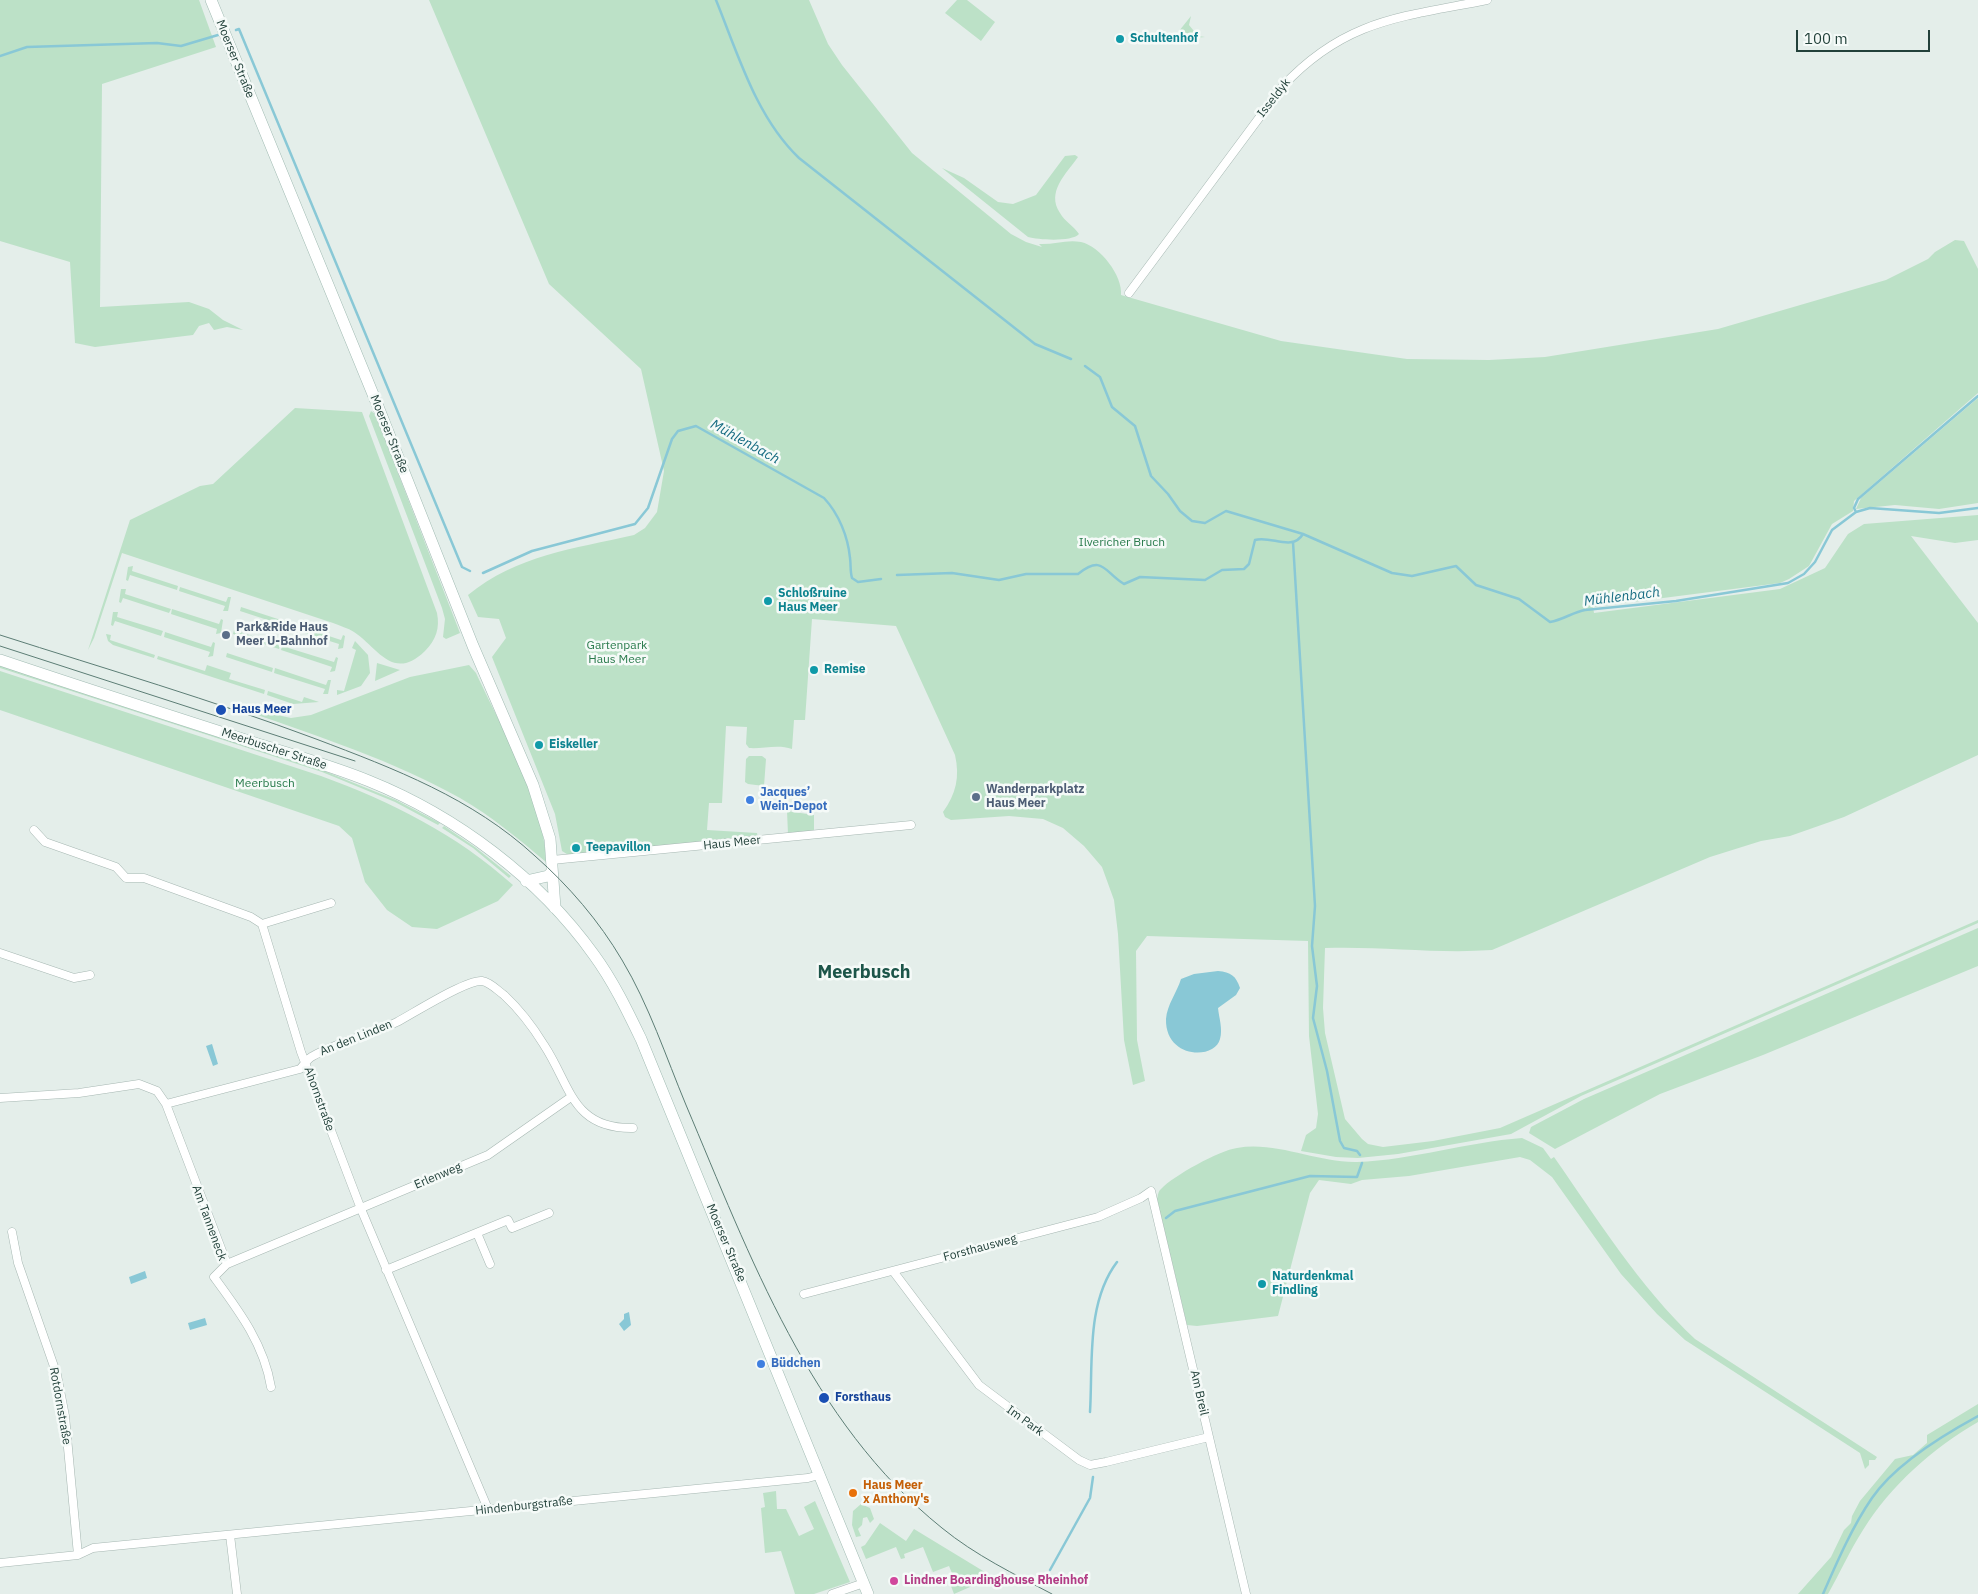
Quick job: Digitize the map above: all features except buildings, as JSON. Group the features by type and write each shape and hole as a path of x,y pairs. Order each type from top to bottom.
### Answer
{"main road":[{"name":"Moerser Straße","path":"211,0 373,395 473,646 533,784 547,824 555,908"},
{"name":"Meerbuscher Straße","path":"0,660 369,781 445,819 480,843 526,881"},
{"path":"526,881 548,876 552,866"},
{"name":"Moerser Straße","path":"526,881 555,908 593,954 610,978 633,1022 672,1112 866,1589"}],"street":[{"name":"Isseldyk","path":"1129,293 1282,87 1301,66 1319,51 1361,29 1387,20 1487,0"},
{"name":"Haus Meer","path":"552,866 911,825"},
{"path":"34,830 45,842 116,867 126,878 144,878 251,917 262,924 331,903"},
{"name":"Ahornstraße","path":"262,924 306,1063 361,1209 488,1510"},
{"path":"0,953 74,978 90,975"},
{"name":"An den Linden","path":"166,1104 300,1069 311,1056 375,1033 463,986 482,981 491,984 527,1020 545,1045 571,1097"},
{"path":"0,1098 79,1093 139,1084 157,1091 166,1104"},
{"path":"571,1097 580,1110 589,1117 620,1128 633,1128"},
{"name":"Erlenweg","path":"227,1264 488,1155 571,1097"},
{"name":"Am Tanneneck","path":"166,1104 227,1264 214,1277 254,1334 269,1374 271,1387"},
{"name":"Forsthausweg","path":"804,1294 1098,1217 1141,1198 1151,1191"},
{"name":"Am Breil","path":"1151,1191 1246,1594"},
{"path":"386,1270 508,1220 512,1228 549,1213"},
{"name":"Rotdornstraße","path":"12,1232 18,1263 57,1375 65,1416 78,1555"},
{"path":"477,1233 490,1264"},
{"name":"Im Park","path":"893,1271 979,1385 1079,1460 1090,1465 1209,1437"},
{"name":"Hindenburgstraße","path":"0,1563 78,1555 93,1548 808,1478 819,1475"},
{"path":"230,1535 237,1594"},
{"path":"832,1594 866,1589"}],"green space":[{"path":"0,0 199,0 216,47 102,84 100,307 189,302 209,309 223,320 243,330 227,327 214,330 209,323 199,326 193,335 95,347 75,343 70,262 0,241"},
{"path":"429,0 809,0 828,44 842,65 912,153 1011,234 1026,242 1042,247 1039,244 1070,241 1081,242 1096,249 1109,263 1121,287 1121,295 1281,341 1407,359 1489,360 1545,357 1718,329 1886,280 1928,259 1935,252 1955,240 1964,241 1978,269 1978,393 1854,501 1853,511 1832,524 1809,566 1780,583 1593,607 1594,613 1780,589 1825,568 1848,534 1864,524 1978,515 1978,540 1955,543 1911,536 1978,623 1978,755 1844,817 1790,836 1761,841 1710,857 1492,950 1325,948 1323,1008 1325,1033 1345,1119 1368,1144 1383,1147 1433,1141 1500,1128 1978,920 1978,923 1581,1096 1511,1134 1398,1154 1358,1158 1336,1157 1301,1151 1306,1135 1316,1128 1318,1114 1309,1036 1308,941 1147,936 1136,951 1137,1040 1145,1081 1133,1085 1124,1040 1118,934 1114,900 1102,867 1084,846 1063,828 1043,819 1009,816 951,820 945,817 943,812 951,799 956,785 955,755 896,626 812,619 805,720 794,720 792,749 781,747 749,748 746,744 747,727 726,726 722,803 709,803 707,830 757,833 758,839 570,856 562,851 555,814 492,657 506,638 499,619 478,617 468,595 506,571 526,562 546,555 634,535 645,528 657,512 664,471 641,369 549,284"},
{"path":"957,0 967,0 995,22 981,41 945,13"},
{"path":"1191,16 1189,25 1198,36 1205,37 1183,39 1180,36 1179,31"},
{"path":"1075,155 1078,157 1059,183 1055,198 1056,205 1062,216 1079,234 1075,237 1063,239 1028,237 942,168 964,178 998,202 1013,204 1036,195 1065,156"},
{"path":"1978,398 1978,503 1939,509 1895,505 1856,509 1861,498"},
{"path":"295,408 362,412 437,613 437,629 429,647 414,660 395,663 386,659 347,628 122,553 94,638 88,650 130,520 200,486 213,484"},
{"path":"371,411 375,414 460,633 446,639 443,637 445,619 442,608 369,416"},
{"path":"133,566 132,571 178,586 177,590 130,575 128,581 126,580 128,567"},
{"path":"180,587 226,602 228,597 231,597 228,611 223,611 225,606 179,591"},
{"path":"121,589 126,589 125,594 171,609 169,613 123,598 121,603 119,602"},
{"path":"241,607 287,622 286,626 240,611"},
{"path":"172,609 219,624 221,619 223,620 221,633 216,634 217,629 171,614"},
{"path":"113,612 118,612 117,617 163,631 161,636 115,621 113,626 111,625"},
{"path":"289,623 341,640 343,635 345,636 343,648 338,649 339,644 288,628"},
{"path":"234,630 280,645 279,649 233,634"},
{"path":"165,632 211,647 213,642 215,643 213,656 208,657 210,652 164,637"},
{"path":"106,634 111,635 110,640 155,655 154,658 113,645 108,641"},
{"path":"355,641 368,655 370,673 361,686 337,695 337,690 344,691 356,650 352,648"},
{"path":"282,646 334,662 336,657 338,658 335,671 330,672 332,667 281,650"},
{"path":"227,653 273,668 272,672 226,657"},
{"path":"158,656 205,671 207,665 231,673 229,679 265,690 264,694 157,659"},
{"path":"377,663 400,670 375,681"},
{"path":"0,665 322,770 396,800 440,823 438,825 395,802 322,772 0,668"},
{"path":"469,665 476,673 509,741 530,791 544,840 546,862 483,812 435,785 383,761 249,712 249,709 291,718 311,715 410,677"},
{"path":"275,668 326,685 328,680 331,680 328,694 323,694 325,689 274,673"},
{"path":"0,671 347,786 398,808 446,835 469,850 513,885 498,901 437,929 412,927 387,910 365,882 352,838 339,826 0,710"},
{"path":"268,691 302,702 304,697 319,702 293,704 267,695"},
{"path":"749,756 762,756 766,759 764,786 745,782 746,759"},
{"path":"787,811 814,815 814,832 788,834"},
{"path":"444,826 475,847 511,876 509,878 473,848 442,828"},
{"path":"1978,928 1978,966 1763,1055 1660,1094 1555,1149 1529,1133 1531,1127 1584,1099"},
{"path":"1522,1138 1543,1148 1551,1159 1554,1157 1637,1275 1695,1339 1877,1457 1875,1460 1869,1460 1869,1465 1865,1469 1860,1453 1685,1340 1657,1314 1621,1274 1552,1177 1530,1160 1520,1157 1409,1176 1362,1180 1351,1184 1319,1180 1310,1193 1278,1316 1197,1326 1187,1325 1157,1199 1159,1191 1167,1184 1197,1164 1220,1153 1237,1148 1267,1147 1327,1159 1357,1162 1399,1158 1481,1143"},
{"path":"1978,1404 1978,1422 1929,1456 1886,1498 1858,1538 1828,1594 1798,1594 1831,1557 1844,1530 1851,1523 1852,1516 1860,1501 1895,1459 1913,1455 1927,1443 1927,1435"},
{"path":"776,1491 777,1509 786,1509 799,1536 814,1529 804,1507 815,1501 850,1582 814,1594 795,1594 781,1551 765,1553 761,1508 765,1507 763,1493"},
{"path":"861,1504 870,1508 874,1519 870,1523 867,1517 863,1518 862,1525 858,1529 861,1536 856,1537 852,1525 853,1511"},
{"path":"880,1523 906,1541 914,1529 993,1577 954,1594 951,1586 956,1583 949,1566 933,1572 923,1547 904,1554 905,1558 901,1559 896,1547 866,1559 861,1547 865,1545"}],"water":[{"path":"1218,971 1232,975 1237,980 1240,988 1236,995 1218,1008 1221,1027 1220,1039 1216,1046 1209,1050 1191,1052 1181,1048 1173,1042 1168,1032 1166,1019 1168,1009 1181,979 1194,974"},
{"path":"212,1044 218,1064 213,1066 206,1046"},
{"path":"145,1271 147,1278 131,1284 129,1277"},
{"path":"629,1312 631,1325 624,1331 619,1324 624,1319 624,1314"},
{"path":"205,1318 207,1325 190,1330 188,1323"}],"waterway":[{"path":"716,0 741,63 760,104 771,124 799,158 1035,344 1071,359"},
{"path":"236,30 239,29 462,567 470,571"},
{"path":"0,56 27,47 157,43 181,46 218,35"},
{"name":"Mühlenbach","path":"1085,366 1100,377 1112,407 1135,426 1151,476 1168,494 1180,511 1192,521 1205,523 1226,511 1303,534 1392,573 1412,576 1456,566 1476,585 1519,599 1550,622 1585,610 1676,601 1788,583 1804,574 1815,562 1832,530 1856,512 1870,508 1939,513 1978,508"},
{"path":"1856,512 1854,508 1858,499 1978,396"},
{"name":"Mühlenbach","path":"483,573 532,551 635,524 648,508 672,439 678,431 696,426 824,498 834,511 845,534 852,578 858,582 881,579"},
{"path":"897,575 952,573 999,580 1026,574 1078,574 1086,568 1098,565 1124,584 1140,577 1205,580 1222,570 1244,569 1249,564 1255,540 1268,539 1293,542 1303,534"},
{"path":"1293,542 1315,906 1312,946 1317,986 1313,1018 1327,1071 1340,1141 1344,1148 1357,1151 1360,1155"},
{"path":"1166,1218 1175,1211 1310,1176 1357,1177 1362,1163"},
{"path":"1090,1412 1093,1334 1096,1315 1100,1296 1107,1278 1117,1262"},
{"path":"1823,1594 1851,1533 1882,1485 1920,1451 1978,1416"},
{"path":"1050,1570 1090,1498 1093,1477"}],"tram line":[{"path":"0,635 238,711 375,762 459,801 485,817 535,856 560,879 593,918 632,977 649,1013 734,1220 760,1277 820,1387 855,1438 896,1486 942,1528 981,1555 1052,1594"},
{"path":"0,646 355,761"}],"place":[{"name":"Schultenhof","path":"1120,39"},
{"name":"Schloßruine Haus Meer","path":"768,601"},
{"name":"Park&Ride Haus Meer U-Bahnhof","path":"226,635"},
{"name":"Remise","path":"814,670"},
{"name":"Haus Meer","path":"221,710"},
{"name":"Eiskeller","path":"539,745"},
{"name":"Wanderparkplatz Haus Meer","path":"976,797"},
{"name":"Jacques’ Wein-Depot","path":"750,800"},
{"name":"Teepavillon","path":"576,848"},
{"name":"Naturdenkmal Findling","path":"1262,1284"},
{"name":"Büdchen","path":"761,1364"},
{"name":"Forsthaus","path":"824,1398"},
{"name":"Haus Meer x Anthony's","path":"853,1493"},
{"name":"Lindner Boardinghouse Rheinhof","path":"894,1581"}],"district":[{"name":"Meerbusch","path":"864,973"}],"park label":[{"name":"Ilvericher Bruch","path":"1122,543"},
{"name":"Gartenpark Haus Meer","path":"617,653"}]}
